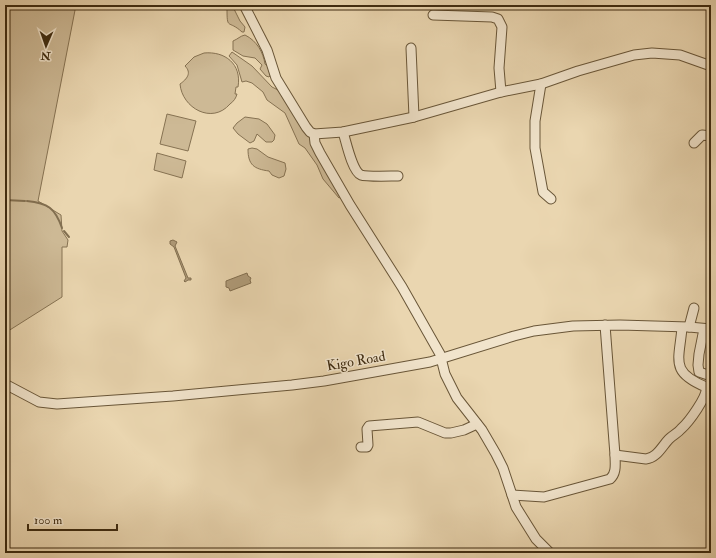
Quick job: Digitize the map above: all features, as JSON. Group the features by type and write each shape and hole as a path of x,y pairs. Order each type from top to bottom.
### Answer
{"street":[{"path":"244,5 267,50 276,78 306,127 314,134 343,132 414,117 501,92 541,84 578,71 643,53 667,53 680,55 711,66"},
{"path":"433,15 492,17 498,19 502,27 499,68 501,92"},
{"path":"411,48 411,78 414,117"},
{"path":"541,84 535,121 535,148 543,192 551,199"},
{"path":"343,132 354,168 360,175 398,176"},
{"path":"314,134 315,143 320,153 350,205 402,287 440,354 445,374 453,392 477,424 496,454 503,468 516,507 532,533 550,553"},
{"path":"694,143 702,135 711,136"},
{"path":"615,455 646,459 651,458 671,437 681,430 706,394 706,387 686,377 679,367 686,327 694,308"},
{"path":"512,495 544,497 610,479 613,476 615,472 615,455 605,325"},
{"name":"Kigo Road","path":"5,384 39,402 57,404 174,396 324,381 442,360 514,336 534,331 573,326 605,325 708,329"},
{"path":"708,329 698,365 699,372 711,376"},
{"path":"361,447 367,447 368,445 367,429 369,426 418,422 444,433 451,434 477,424"}],"shaded area":[{"path":"5,5 76,5 38,201 61,215 62,231 68,240 67,247 62,247 62,297 5,333"},
{"path":"229,6 233,7 240,21 245,27 244,32 229,24 227,20 227,8"},
{"path":"245,35 253,40 259,47 265,64 270,68 272,73 269,77 266,76 260,69 262,65 255,58 243,56 233,50 233,41"},
{"path":"232,52 252,66 272,87 280,91 314,140 341,197 339,198 323,179 317,165 305,148 299,144 285,113 267,100 263,92 252,83 246,81 242,82 237,65 229,56"},
{"path":"204,53 219,54 225,57 235,66 239,79 235,94 237,94 233,102 223,110 215,113 199,111 192,106 182,93 180,84 188,76 188,71 185,66 194,57"},
{"path":"167,114 196,121 188,151 160,144"},
{"path":"245,117 259,119 267,124 275,135 274,140 272,142 266,142 257,134 254,141 250,143 238,134 233,128"},
{"path":"248,149 257,149 268,157 285,163 286,169 284,176 279,178 272,175 269,171 259,169 253,165 248,154"},
{"path":"157,153 186,161 182,178 154,170"},
{"path":"173,240 177,242 175,246 188,278 191,278 191,280 184,281 186,278 174,247 170,244 170,241"},
{"path":"247,273 251,278 251,283 230,291 229,288 226,287 226,281"}],"waterway":[{"path":"5,200 25,201"},
{"path":"27,201 40,203 50,208 57,216 62,228"},
{"path":"64,231 69,237"}]}
